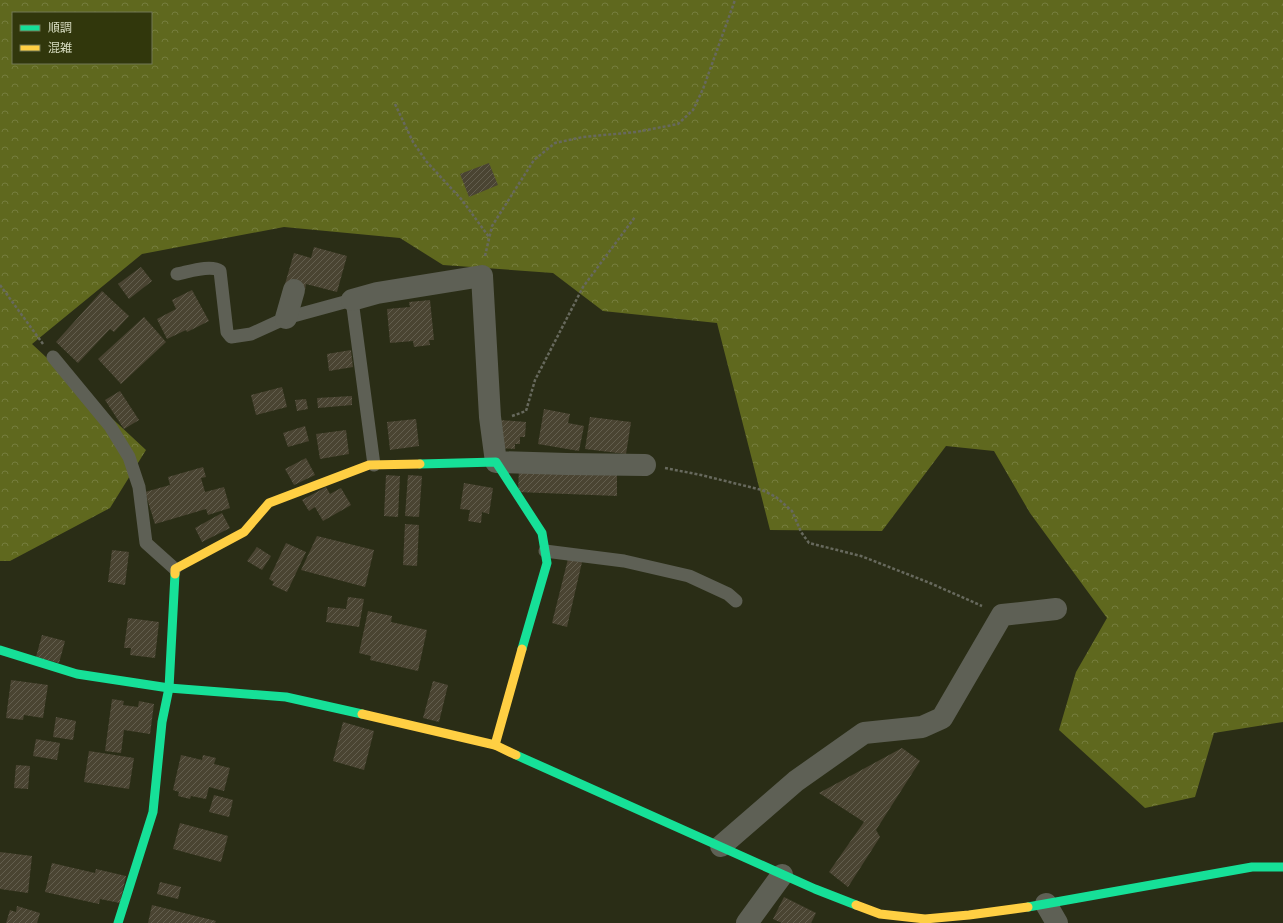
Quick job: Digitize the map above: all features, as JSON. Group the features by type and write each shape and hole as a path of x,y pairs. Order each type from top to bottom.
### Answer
{"street":[{"path":"352,300 377,293 482,276 490,417 496,462 542,534 547,564 494,745"},
{"path":"286,318 294,290"},
{"path":"118,923 152,812 162,722 169,688 176,569 244,532 269,503 370,464 496,462 645,465"},
{"path":"721,846 796,781 864,732 922,727 942,718 1002,615 1056,609"},
{"path":"0,650 77,674 169,688 286,697 494,745 721,846 782,875 880,914 925,919 969,914 1046,904 1252,867 1283,867"},
{"path":"747,923 782,875"},
{"path":"1046,904 1057,923"}],"lane":[{"path":"177,274 210,267 217,268 220,271 227,332 231,337 251,334 286,318 352,300 374,464"},
{"path":"53,358 110,426 129,457 138,488 146,543 176,569"},
{"path":"545,551 624,561 688,576 728,594 736,601"}],"path":[{"path":"482,276 492,226 534,160 555,143 583,137 636,132 678,124 693,110 703,89 735,0"},
{"path":"395,104 413,142 426,161 462,200 489,237"},
{"path":"490,417 510,416 526,411 535,380 583,287 635,217"},
{"path":"0,285 53,358"},
{"path":"645,465 701,475 762,490 776,497 792,511 801,532 809,543 860,556 930,583 1002,615"}],"green space":[{"path":"0,0 1283,0 1283,722 1214,733 1195,797 1145,808 1059,730 1076,672 1107,618 1030,513 994,451 946,446 882,531 770,530 717,323 603,311 553,273 443,265 400,238 284,227 142,254 32,344 146,450 110,508 10,561 0,561"}],"building":[{"path":"489,163 498,185 469,197 460,174"},
{"path":"314,247 347,256 337,292 306,284 305,290 285,284 294,253 311,258"},
{"path":"141,267 152,281 129,299 118,284"},
{"path":"192,290 209,321 187,332 186,330 167,339 157,319 176,309 172,300"},
{"path":"102,291 129,316 114,332 110,329 78,363 56,342"},
{"path":"430,300 434,340 429,340 430,345 414,347 413,341 390,343 387,309 410,307 409,302"},
{"path":"144,317 166,342 121,384 98,359"},
{"path":"351,350 353,367 329,371 327,354"},
{"path":"282,387 287,407 256,415 251,395"},
{"path":"120,391 139,420 124,429 105,400"},
{"path":"352,396 352,405 318,408 317,398"},
{"path":"306,399 308,409 297,411 295,400"},
{"path":"544,409 570,414 568,423 584,426 579,451 538,444"},
{"path":"590,417 631,422 626,454 585,449"},
{"path":"416,419 419,446 390,450 387,422"},
{"path":"500,420 526,422 525,437 520,437 520,444 515,444 515,449 498,448"},
{"path":"305,426 309,441 288,447 283,433"},
{"path":"346,430 349,454 320,459 316,434"},
{"path":"306,458 315,475 294,485 285,469"},
{"path":"203,467 206,477 201,478 205,492 224,487 230,508 208,515 206,509 155,524 145,492 170,485 168,477"},
{"path":"519,468 617,471 617,496 518,492"},
{"path":"386,475 400,476 398,517 384,516"},
{"path":"408,475 422,476 419,517 405,516"},
{"path":"464,483 493,488 489,514 482,512 481,523 468,521 470,510 460,509"},
{"path":"326,487 330,494 341,488 351,505 323,521 315,507 309,511 302,500"},
{"path":"222,513 230,528 202,542 195,528"},
{"path":"405,524 419,525 417,566 403,565"},
{"path":"317,536 374,550 365,587 301,570"},
{"path":"286,543 306,552 287,592 272,585 274,582 269,579"},
{"path":"257,547 271,556 262,570 247,561"},
{"path":"112,550 129,552 125,585 108,582"},
{"path":"568,559 582,562 567,627 552,623"},
{"path":"348,597 364,599 359,627 326,622 328,607 346,609"},
{"path":"368,611 392,616 391,622 427,630 418,671 370,660 371,656 359,653"},
{"path":"128,618 159,622 155,658 130,655 131,648 124,648"},
{"path":"42,635 65,641 59,663 36,657"},
{"path":"11,680 48,685 43,718 24,715 23,720 6,718"},
{"path":"433,681 448,685 439,722 423,718"},
{"path":"112,699 124,701 123,705 138,707 139,701 154,704 150,734 124,730 121,753 105,751"},
{"path":"56,717 76,721 73,740 53,737"},
{"path":"343,722 374,731 364,770 333,761"},
{"path":"36,739 60,743 57,760 33,756"},
{"path":"902,748 920,761 876,830 880,837 848,887 829,872 864,822 819,793"},
{"path":"89,751 134,758 129,789 84,782"},
{"path":"181,755 202,760 203,755 216,758 214,764 230,768 224,791 209,787 206,799 191,796 190,799 178,796 179,792 173,790"},
{"path":"16,765 30,766 28,789 14,788"},
{"path":"214,795 233,800 229,817 209,812"},
{"path":"180,823 228,836 221,862 173,849"},
{"path":"0,852 32,856 28,893 0,889"},
{"path":"52,863 95,873 96,869 126,876 120,903 100,899 99,904 45,892"},
{"path":"160,882 181,887 178,899 157,894"},
{"path":"784,897 816,913 811,923 782,923 773,919"},
{"path":"152,905 216,921 215,923 148,923"},
{"path":"17,906 40,913 37,923 6,923 10,910 16,912"}],"traffic: fast":[{"path":"420,464 496,462 542,533 547,563 522,649"},
{"path":"118,923 153,812 162,722 169,688 175,574"},
{"path":"0,650 77,674 169,688 286,697 362,714"},
{"path":"516,755 815,889 856,905"},
{"path":"1028,907 1252,867 1283,867"}],"traffic: slow":[{"path":"175,574 175,569 244,532 269,503 369,465 420,464"},
{"path":"495,745 522,649"},
{"path":"362,714 495,745 516,755"},
{"path":"856,905 880,914 925,919 1028,907"}]}
